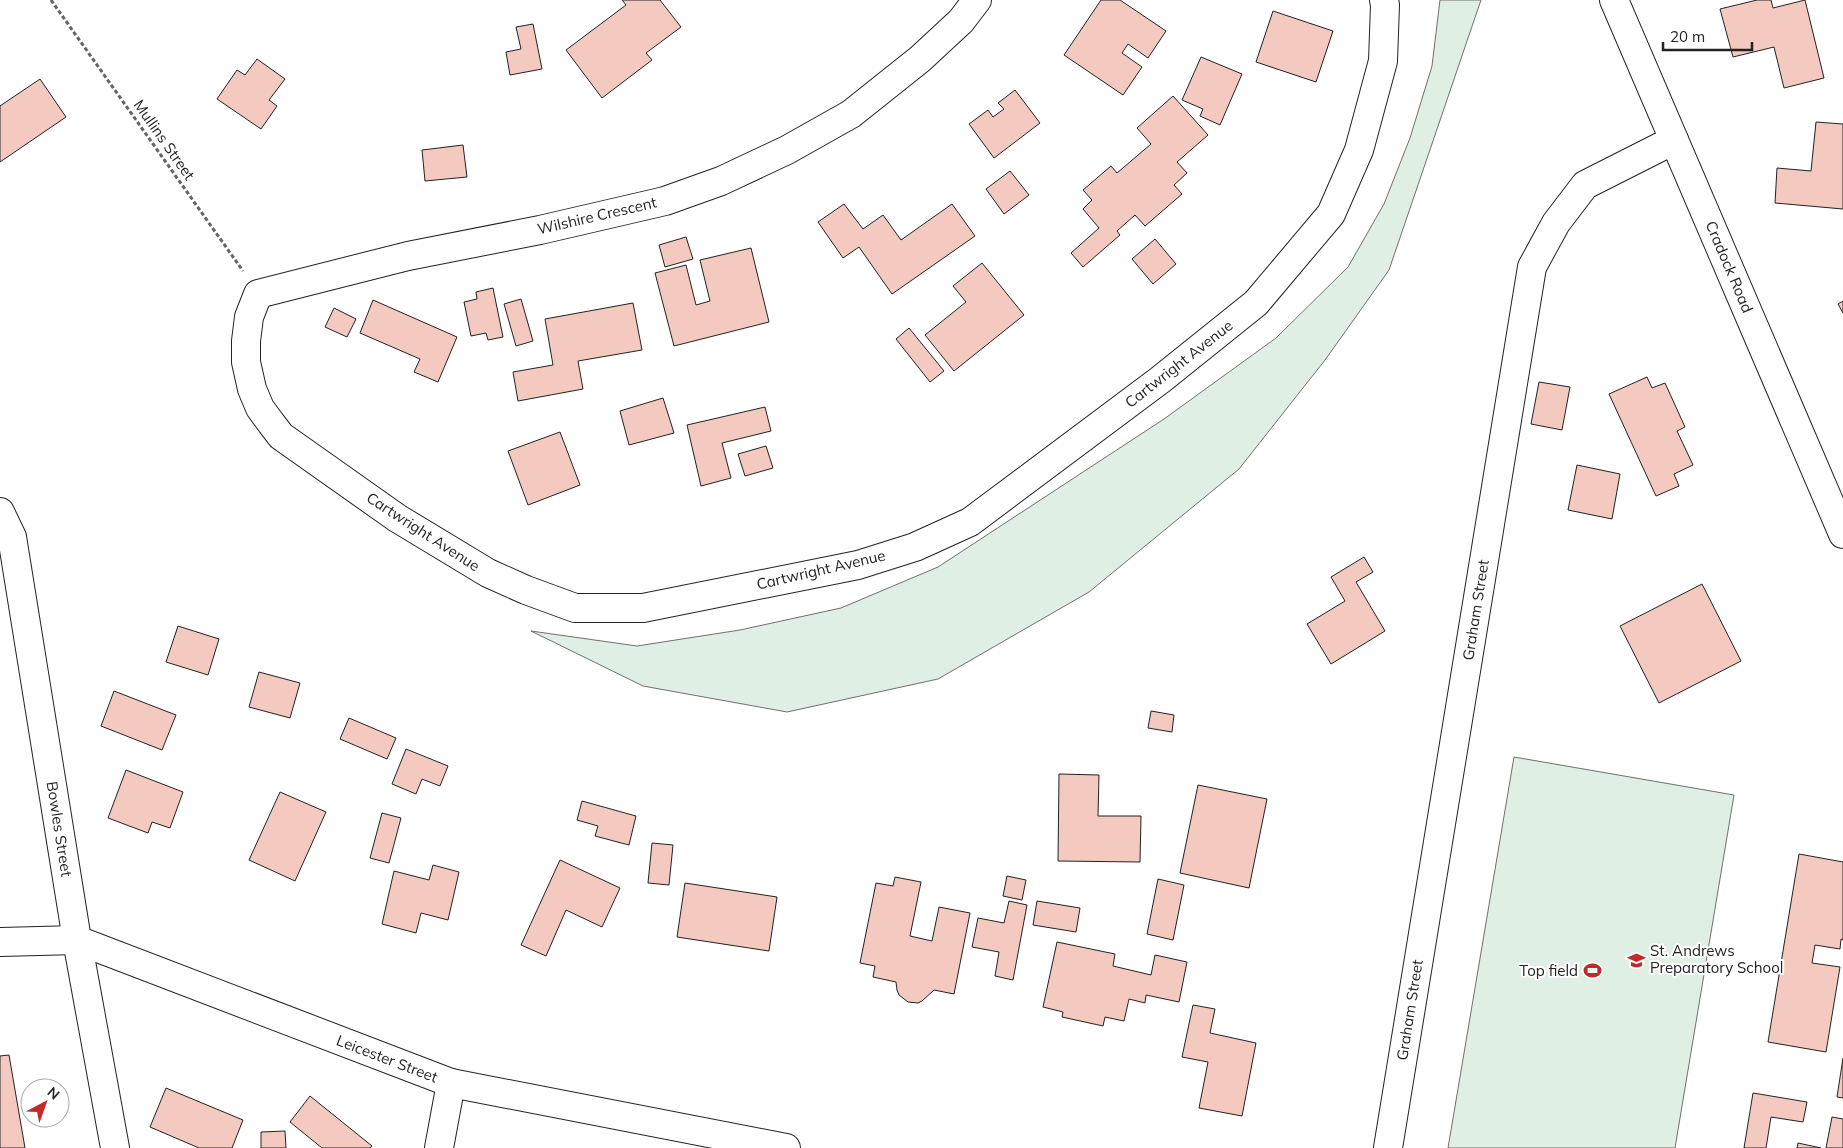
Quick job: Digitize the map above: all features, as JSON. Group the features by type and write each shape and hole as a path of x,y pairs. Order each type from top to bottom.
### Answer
{"street":[{"name":"Wilshire Crescent","path":"258,294 408,256 540,230 665,200 721,181 787,150 851,114 920,59 961,21 977,0"},
{"name":"Cartwright Avenue","path":"258,294 250,317 246,341 246,362 252,389 260,408 281,436 397,518 488,573 526,590 576,608 643,608 858,565 915,547 970,522 1160,380 1256,302 1331,214 1359,150 1383,61 1386,5 1384,0"},
{"name":"Cradock Road","path":"1614,0 1843,534"},
{"name":"Graham Street","path":"1388,1148 1532,267 1556,222 1585,185 1674,140"},
{"name":"Bowles Street","path":"0,512 12,537 77,940 115,1148"},
{"name":"Leicester Street","path":"0,942 77,940 451,1083 786,1148"},
{"path":"439,1148 451,1083"}],"path":[{"name":"Mullins Street","path":"51,0 258,294"}],"green space":[{"path":"1440,0 1481,0 1389,270 1325,360 1239,469 1089,592 938,679 787,712 643,686 531,631 637,646 740,630 841,608 938,567 1164,419 1276,338 1348,267 1384,204 1410,138 1432,66"},
{"name":"Top field","path":"1514,757 1734,795 1675,1148 1448,1148"}],"building":[{"path":"622,0 660,0 681,27 646,53 652,60 602,98 566,50 626,5"},
{"path":"1101,0 1120,0 1166,31 1148,58 1128,44 1122,53 1142,67 1123,95 1064,55"},
{"path":"1757,0 1771,0 1773,8 1805,0 1824,78 1784,88 1774,47 1733,57 1720,9"},
{"path":"1273,11 1333,31 1316,82 1256,62"},
{"path":"533,24 542,69 510,75 506,52 521,49 516,27"},
{"path":"1201,57 1242,74 1220,125 1200,116 1203,109 1182,100"},
{"path":"257,59 285,79 269,100 277,106 261,129 217,99 237,70 245,75"},
{"path":"40,79 66,117 0,162 0,106"},
{"path":"1015,90 1040,123 994,158 969,124 988,110 993,117 1004,109 998,103"},
{"path":"1173,96 1208,135 1177,162 1187,173 1174,185 1182,194 1145,226 1135,215 1117,231 1120,235 1083,267 1071,253 1099,228 1083,209 1092,200 1083,190 1111,166 1117,173 1151,144 1137,128"},
{"path":"1816,122 1843,124 1843,209 1775,203 1777,168 1811,171"},
{"path":"463,145 467,177 425,181 422,150"},
{"path":"1010,171 1029,195 1004,214 986,189"},
{"path":"844,204 863,229 883,215 901,240 952,204 975,236 892,294 859,247 843,258 818,222"},
{"path":"686,237 693,259 665,267 659,245"},
{"path":"1155,239 1176,264 1153,284 1132,259"},
{"path":"751,248 769,322 674,346 655,273 686,265 696,305 710,301 700,260"},
{"path":"982,263 1024,315 954,371 925,335 966,302 953,286"},
{"path":"493,288 503,337 488,340 486,333 471,336 464,302 477,299 476,292"},
{"path":"521,299 533,341 516,346 504,304"},
{"path":"373,300 457,337 438,382 414,372 420,359 360,333"},
{"path":"1843,301 1843,313 1838,304"},
{"path":"633,303 642,350 578,361 583,389 518,401 513,372 553,365 545,319"},
{"path":"334,308 356,319 347,337 325,327"},
{"path":"909,328 944,371 930,382 896,339"},
{"path":"1647,377 1652,388 1665,383 1685,427 1677,431 1693,465 1674,474 1679,486 1656,496 1609,394"},
{"path":"1539,382 1570,387 1562,430 1531,424"},
{"path":"663,398 674,433 629,445 620,411"},
{"path":"765,407 771,431 722,443 731,478 701,486 687,425"},
{"path":"560,432 580,485 528,505 508,451"},
{"path":"766,446 773,468 745,476 738,454"},
{"path":"1577,465 1620,474 1612,519 1568,510"},
{"path":"1364,557 1373,572 1356,582 1385,631 1331,664 1307,624 1345,601 1331,577"},
{"path":"1702,584 1741,661 1659,703 1620,626"},
{"path":"178,626 219,639 208,675 166,662"},
{"path":"259,672 300,683 290,718 249,707"},
{"path":"114,691 176,715 162,750 101,726"},
{"path":"1151,711 1174,715 1172,732 1148,728"},
{"path":"349,718 396,738 387,759 340,739"},
{"path":"406,749 448,766 440,786 422,779 416,794 392,784"},
{"path":"126,770 183,792 170,828 152,822 148,833 108,818"},
{"path":"1059,774 1099,775 1098,816 1141,816 1140,862 1058,861"},
{"path":"1198,785 1267,799 1249,888 1180,873"},
{"path":"280,792 326,812 295,881 249,860"},
{"path":"582,801 636,816 629,845 595,836 598,826 577,820"},
{"path":"382,813 401,818 389,863 370,858"},
{"path":"652,843 673,845 669,885 648,883"},
{"path":"1799,854 1843,862 1843,940 1841,939 1840,949 1815,945 1812,963 1840,967 1826,1052 1768,1042"},
{"path":"560,860 620,888 602,927 566,910 546,956 521,945"},
{"path":"433,865 459,872 448,920 421,913 416,933 382,924 394,871 429,880"},
{"path":"1007,876 1026,880 1022,900 1003,896"},
{"path":"895,877 921,882 910,936 932,941 939,907 970,913 954,994 934,990 918,1003 908,1002 899,995 896,982 873,977 875,966 860,963 876,883 893,886"},
{"path":"1158,879 1184,885 1173,940 1147,934"},
{"path":"685,883 777,897 769,951 677,937"},
{"path":"1009,901 1027,905 1013,980 995,976 999,952 972,947 978,918 1004,923"},
{"path":"1037,901 1080,908 1076,932 1033,925"},
{"path":"1057,942 1115,954 1113,966 1151,975 1155,955 1187,962 1179,1002 1146,995 1145,1003 1129,999 1124,1021 1105,1017 1103,1026 1062,1017 1063,1012 1043,1007"},
{"path":"1193,1005 1215,1009 1210,1033 1256,1043 1242,1116 1199,1108 1208,1062 1182,1057"},
{"path":"9,1055 20,1128 22,1128 25,1148 0,1148 0,1056"},
{"path":"1843,1058 1843,1098 1837,1097"},
{"path":"166,1088 243,1120 232,1148 199,1148 150,1127"},
{"path":"1753,1093 1807,1102 1803,1122 1771,1117 1766,1148 1744,1148"},
{"path":"310,1096 372,1146 370,1148 322,1148 290,1122"},
{"path":"1832,1117 1843,1119 1843,1148 1826,1148"},
{"path":"285,1131 286,1148 261,1148 261,1132"},
{"path":"1798,1143 1821,1148 1797,1148"}],"place":[{"name":"St. Andrews Preparatory School","path":"1636,960"},
{"name":"Top field","path":"1592,971"}]}
